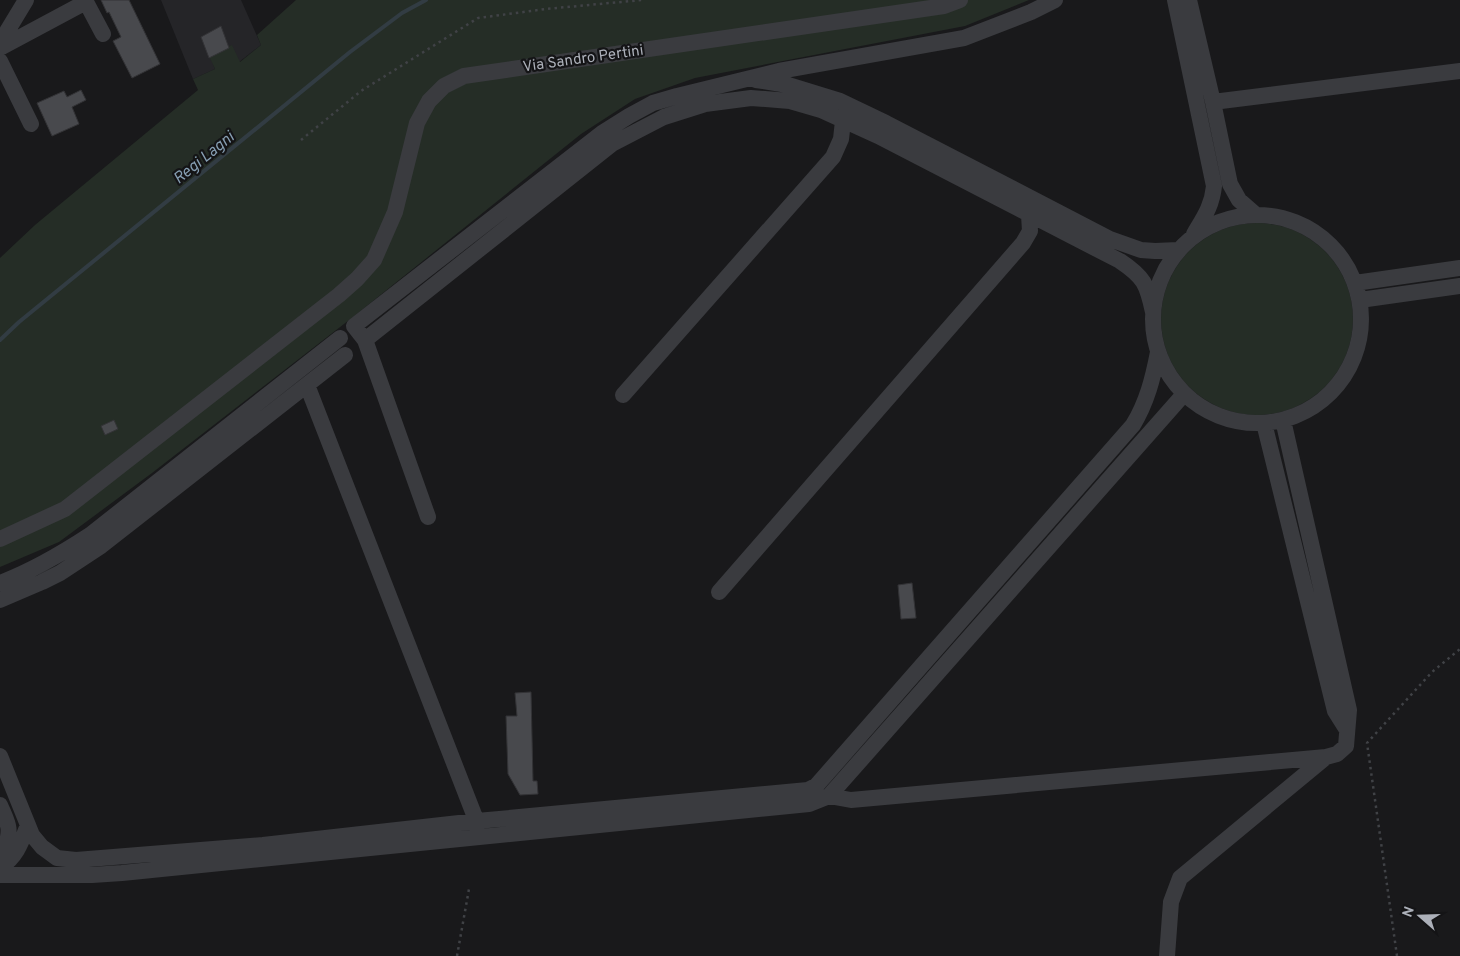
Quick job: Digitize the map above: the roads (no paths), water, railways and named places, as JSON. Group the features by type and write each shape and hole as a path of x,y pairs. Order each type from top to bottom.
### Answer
{"street":[{"path":"0,42 26,0"},
{"name":"Via Sandro Pertini","path":"0,539 65,509 357,279 374,260 394,212 417,123 429,101 444,86 464,76 944,6 960,0"},
{"path":"428,517 365,340 354,326 602,133 653,103 779,71 964,38 1031,12 1056,0"},
{"path":"1175,0 1214,186 1207,214 1193,237"},
{"path":"1189,0 1230,184 1239,200 1255,214"},
{"path":"0,48 86,2 103,34"},
{"path":"0,61 31,124"},
{"path":"1213,102 1460,72"},
{"path":"748,78 788,85 840,101 1110,239 1141,250 1156,252 1178,250"},
{"path":"365,340 612,144 664,117 705,104 751,98 790,101 821,110 886,141 1120,261 1136,272 1148,290 1158,352 1169,375 1184,394 1201,408 1221,417 1242,423 1264,423 1283,420 1307,411 1328,396 1345,376 1356,352 1361,326 1360,300 1355,283 1343,260 1326,240 1305,226 1281,217 1255,214 1233,217 1212,225 1193,237 1178,250 1160,279 1153,312"},
{"path":"623,395 834,157 841,139 843,121"},
{"path":"719,592 1023,243 1030,231 1029,214"},
{"path":"1355,283 1460,268"},
{"path":"1360,300 1460,286"},
{"path":"0,583 21,576 90,535 340,338"},
{"path":"0,756 32,835 42,848 58,858 76,860 263,845 477,821 808,790 816,786 1133,425 1147,397 1158,352"},
{"path":"0,600 60,573 101,546 345,355"},
{"path":"306,385 483,837"},
{"path":"0,875 92,875 122,873 808,804 829,796 1184,394"},
{"path":"829,796 851,800 1326,757 1337,754 1346,746 1349,710 1283,420"},
{"path":"1264,423 1334,711 1347,730"},
{"path":"1167,956 1171,902 1180,878 1326,757"},
{"path":"0,805 10,827 5,849 0,852"},
{"path":"0,868 20,847 28,825"}],"waterway":[{"name":"Regi Lagni","path":"0,340 19,322 350,52 402,13 426,0"}]}
